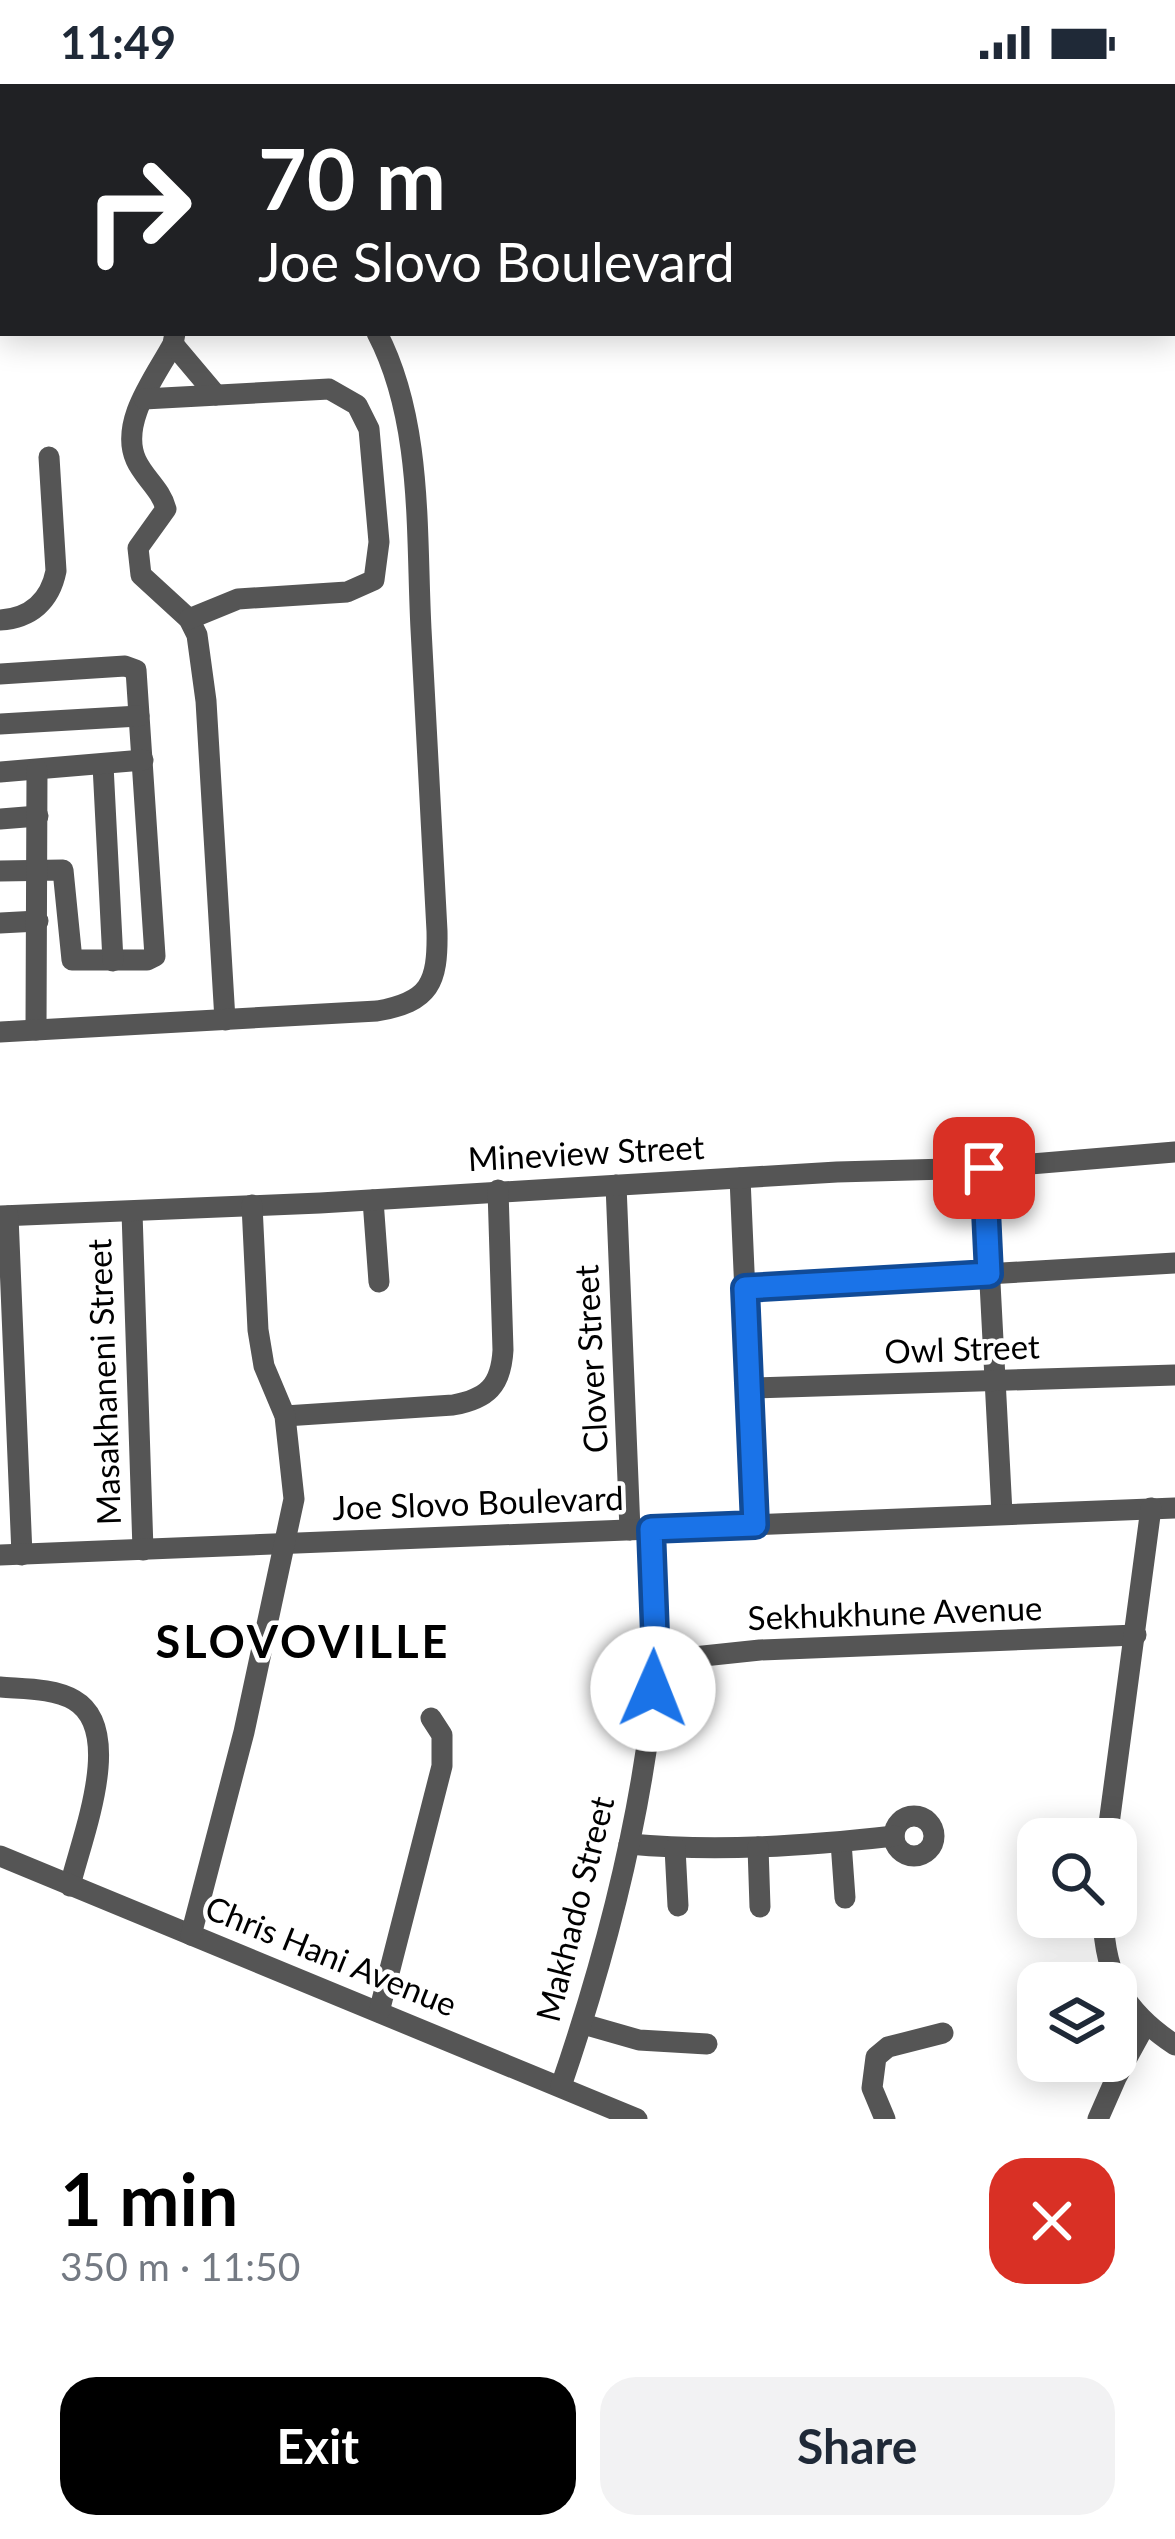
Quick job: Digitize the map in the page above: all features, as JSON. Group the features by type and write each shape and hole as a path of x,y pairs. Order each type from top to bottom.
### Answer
{"street":[{"path":"0,1032 401,1007 422,996 435,970 437,931 408,430 391,360 379,336"},
{"path":"216,395 174,339 130,431 134,458 163,496 166,508 138,548 141,575 189,619 197,634 206,700 225,1019"},
{"path":"144,399 329,389 357,405 369,429 378,572 367,586 347,592 238,599 189,619"},
{"path":"0,620 28,614 53,585 49,457"},
{"path":"0,674 136,670 154,956 147,960 72,960 63,870 0,871"},
{"path":"0,724 140,716"},
{"path":"0,772 142,760"},
{"path":"104,765 112,961"},
{"path":"36,1030 37,770"},
{"path":"0,819 38,816"},
{"path":"0,923 38,920"},
{"name":"Mineview Street","path":"4,1216 984,1168 1175,1152"},
{"path":"984,1168 1002,1513"},
{"path":"740,1178 755,1525"},
{"name":"Clover Street","path":"616,1184 640,1530"},
{"path":"285,1416 453,1405 475,1401 491,1390 502,1366 503,1350 498,1190"},
{"path":"373,1200 379,1282"},
{"path":"191,1935 244,1732 294,1499 285,1416 263,1366 252,1205"},
{"name":"Masakhaneni Street","path":"132,1212 143,1550"},
{"path":"4,1216 11,1555"},
{"path":"745,1288 1175,1263"},
{"name":"Owl Street","path":"751,1388 1175,1376"},
{"path":"1111,1818 1151,1508"},
{"name":"Joe Slovo Boulevard","path":"11,1555 1175,1508"},
{"name":"Makhado Street","path":"561,2086 583,2024 629,1844 656,1661 640,1530"},
{"name":"Sekhukhune Avenue","path":"656,1661 760,1650 1136,1635"},
{"path":"0,1687 63,1695 85,1708 98,1727 97,1773 70,1886"},
{"path":"379,2012 442,1766 442,1736 431,1718"},
{"path":"629,1844 758,1847 894,1837"},
{"path":"842,1842 845,1898"},
{"path":"758,1847 760,1906"},
{"path":"675,1848 678,1906"},
{"name":"Chris Hani Avenue","path":"0,1856 637,2119"},
{"path":"1106,1938 1120,1993 1145,2025 1175,2045"},
{"path":"583,2024 639,2040 707,2044"},
{"path":"1098,2119 1145,2025"},
{"path":"885,2119 872,2089 876,2057 887,2047 943,2033"}],"district":[{"name":"SLOVOVILLE","path":"303,1642"}],"route":[{"path":"653,1689 651,1529 755,1525 745,1288 989,1274 984,1168"}]}
